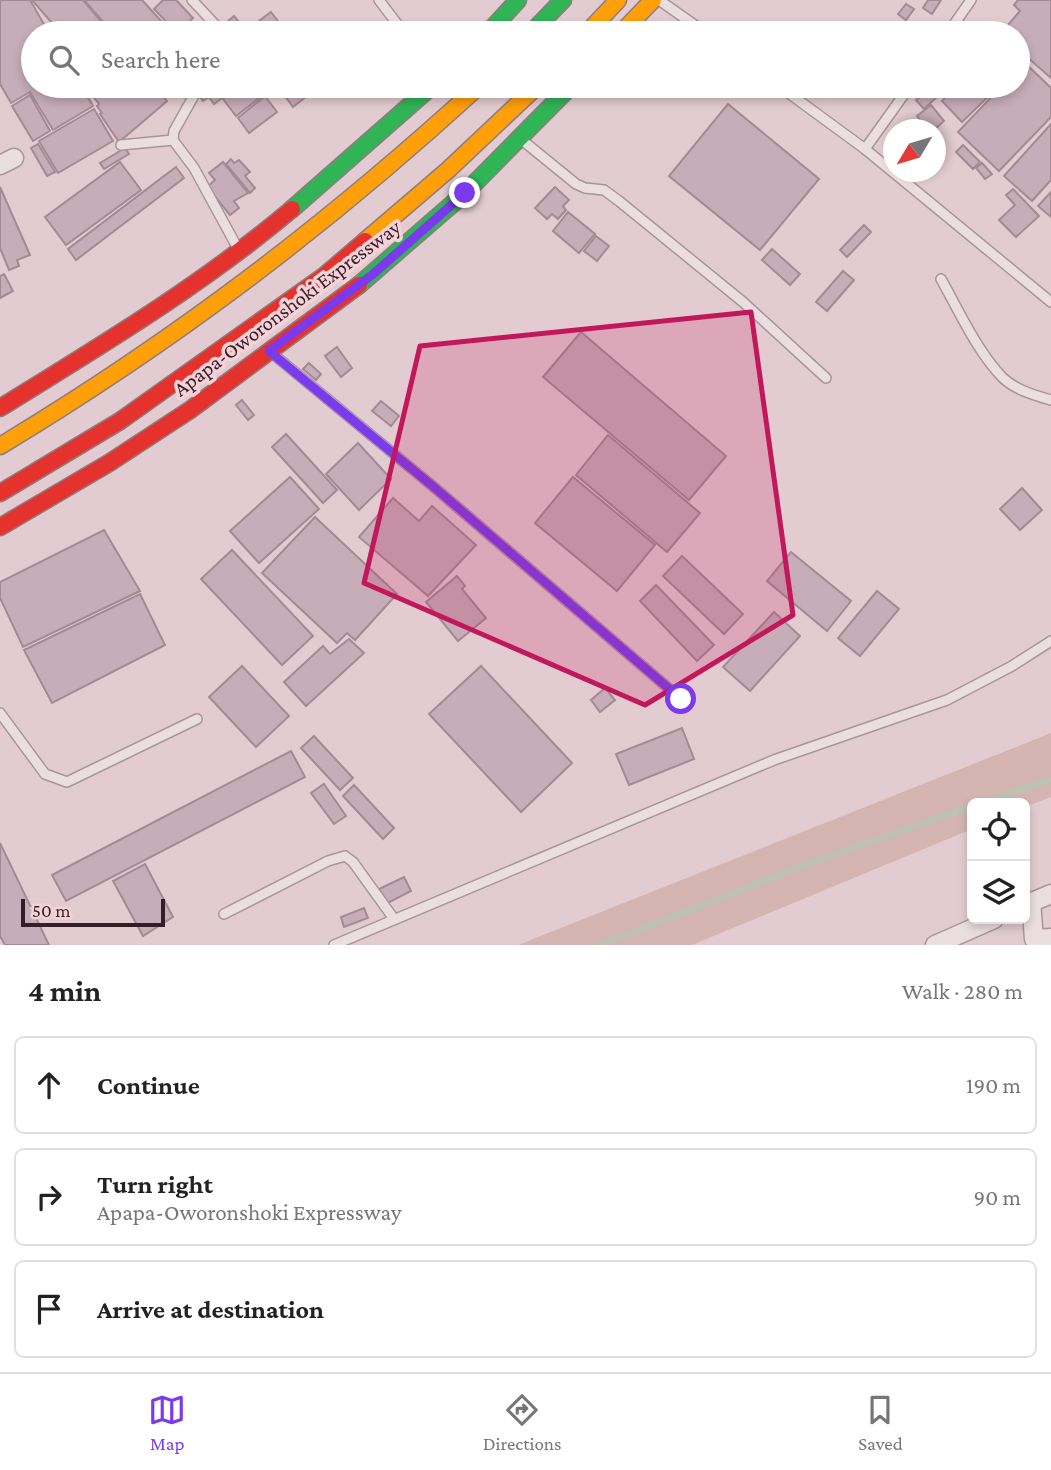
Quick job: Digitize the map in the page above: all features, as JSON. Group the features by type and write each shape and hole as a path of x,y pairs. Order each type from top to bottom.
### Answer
{"main road":[{"path":"499,21 518,0"},
{"path":"543,21 563,0"},
{"path":"598,21 618,0"},
{"path":"633,21 653,0"},
{"path":"0,408 135,324 238,248 263,233 419,98"},
{"path":"0,446 170,338 340,210 466,98"},
{"name":"Apapa-Oworonshoki Expressway","path":"0,493 120,421 324,276 448,170 524,98"},
{"name":"Apapa-Oworonshoki Expressway","path":"0,527 109,463 190,410 372,275 465,193 560,98"}],"street":[{"path":"1030,903 1051,894"},
{"path":"1030,911 1039,941"},
{"path":"935,945 983,924"}],"lane":[{"path":"192,0 212,21"},
{"path":"379,0 395,21"},
{"path":"659,0 689,21"},
{"path":"956,21 971,0"},
{"path":"193,98 174,131 173,140 194,168 238,248"},
{"path":"795,98 865,149 1051,302"},
{"path":"865,149 901,98"},
{"path":"521,139 576,184 604,190 619,201 743,302 826,378"},
{"path":"121,145 173,140"},
{"path":"941,279 972,335 1003,377 1027,393 1051,400"},
{"path":"269,351 435,488 681,699"},
{"path":"334,945 774,760 947,699 1012,666 1051,641"},
{"path":"0,713 45,774 67,782 197,719"},
{"path":"224,914 328,861 345,856 353,862 394,919"}],"highlighted area":[{"path":"751,312 793,615 645,705 364,583 420,346"}],"shaded area":[{"path":"1051,733 1051,797 1030,805 1030,798 967,798 967,831 692,945 518,945"}],"building":[{"path":"0,0 30,0 42,21 21,21 21,97 11,103 0,84"},
{"path":"32,0 83,0 101,21 50,21"},
{"path":"84,0 142,0 161,21 102,21"},
{"path":"163,0 176,0 193,18 190,21 166,21 154,9"},
{"path":"928,0 941,0 932,14 923,8"},
{"path":"1018,0 1051,0 1051,78 1030,60 1030,21 1011,21 1020,11 1014,5"},
{"path":"906,4 914,9 906,20 898,14"},
{"path":"271,12 278,21 259,21"},
{"path":"1030,68 1051,88 1051,117 999,171 958,132 991,98 1030,98"},
{"path":"25,98 32,98 50,131 33,141 12,106"},
{"path":"34,98 88,98 93,106 53,130"},
{"path":"94,98 165,98 167,101 119,142 100,114 102,113 97,106 99,104"},
{"path":"210,98 222,98 214,104"},
{"path":"224,98 259,98 236,116"},
{"path":"263,98 266,98 277,112 249,133 238,118"},
{"path":"286,98 304,98 293,107"},
{"path":"918,98 936,98 924,109 916,100"},
{"path":"945,98 987,98 962,122 942,101"},
{"path":"728,104 819,179 760,250 669,176"},
{"path":"931,105 942,119 919,119 917,116"},
{"path":"94,109 113,141 58,173 39,141"},
{"path":"1051,124 1051,180 1032,201 1004,176"},
{"path":"38,144 55,172 47,176 31,148"},
{"path":"963,145 980,162 973,169 956,152"},
{"path":"125,148 129,154 104,169 100,163"},
{"path":"231,159 234,163 239,160 250,172 245,176 255,188 250,193 226,164"},
{"path":"120,162 141,190 66,245 45,217"},
{"path":"223,162 248,193 234,201 239,208 230,215 207,187 215,180 209,173"},
{"path":"982,163 992,174 985,179 976,168"},
{"path":"176,167 184,178 76,260 68,249"},
{"path":"0,187 30,255 17,260 19,266 9,270 0,248"},
{"path":"555,187 569,200 563,206 566,210 558,219 552,214 547,219 535,208"},
{"path":"1013,189 1039,216 1016,237 999,220 1015,205 1006,195"},
{"path":"1051,192 1051,217 1038,206"},
{"path":"568,212 595,234 579,253 553,231"},
{"path":"864,225 871,232 847,257 840,250"},
{"path":"596,236 609,246 597,261 584,251"},
{"path":"772,249 800,274 790,285 762,260"},
{"path":"843,271 854,280 827,311 816,302"},
{"path":"4,274 13,291 0,298 0,276"},
{"path":"581,332 726,456 689,500 543,377"},
{"path":"337,347 352,368 341,377 325,356"},
{"path":"309,363 321,374 316,380 303,369"},
{"path":"242,400 254,415 248,420 236,405"},
{"path":"381,401 399,416 391,426 372,411"},
{"path":"286,434 337,490 323,503 272,447"},
{"path":"608,435 700,513 667,552 576,475"},
{"path":"358,443 391,479 359,510 326,474"},
{"path":"290,477 319,509 259,563 230,531"},
{"path":"573,477 655,545 617,591 535,523"},
{"path":"1022,488 1042,510 1020,530 1000,509"},
{"path":"393,498 419,521 432,506 476,545 428,596 359,537"},
{"path":"315,517 397,594 355,640 347,633 337,643 262,573"},
{"path":"104,530 140,591 23,647 0,598 0,582"},
{"path":"232,550 313,636 282,665 201,579"},
{"path":"791,552 851,601 827,631 767,581"},
{"path":"682,556 743,614 724,634 663,576"},
{"path":"457,576 465,586 462,589 486,618 458,641 426,602"},
{"path":"656,585 714,645 697,661 640,601"},
{"path":"877,591 899,609 860,656 838,638"},
{"path":"140,594 165,645 52,703 24,650"},
{"path":"774,612 800,636 750,691 723,667"},
{"path":"349,639 364,653 306,706 284,682 323,646 330,654"},
{"path":"242,666 289,716 256,747 209,697"},
{"path":"481,666 572,763 521,812 429,714"},
{"path":"605,688 615,700 600,712 591,700"},
{"path":"682,728 694,759 629,785 616,754"},
{"path":"314,736 353,778 340,790 301,748"},
{"path":"291,751 305,777 66,901 52,875"},
{"path":"324,784 346,816 334,824 311,793"},
{"path":"354,785 394,828 383,839 343,796"},
{"path":"0,843 49,945 5,945 0,936"},
{"path":"145,864 173,917 143,936 113,881"},
{"path":"404,877 411,891 386,904 379,889"},
{"path":"364,908 368,918 344,927 341,917"}],"waterway":[{"path":"996,798 1051,779"},
{"path":"600,945 810,863 967,808"}],"traffic: fast":[{"path":"499,21 518,0"},
{"path":"543,21 563,0"},
{"path":"292,209 418,98"},
{"path":"359,285 465,193 559,98"}],"traffic: slow":[{"path":"598,21 618,0"},
{"path":"633,21 653,0"},
{"path":"0,446 128,365 248,278 365,186 466,98"},
{"path":"365,241 448,170 524,98"}],"traffic: jam":[{"path":"0,408 186,289 292,209"},
{"path":"0,493 120,421 324,276 365,241"},
{"path":"0,527 109,463 190,410 359,285"}],"route":[{"path":"465,193 372,275 269,351 435,488 681,699"}]}
